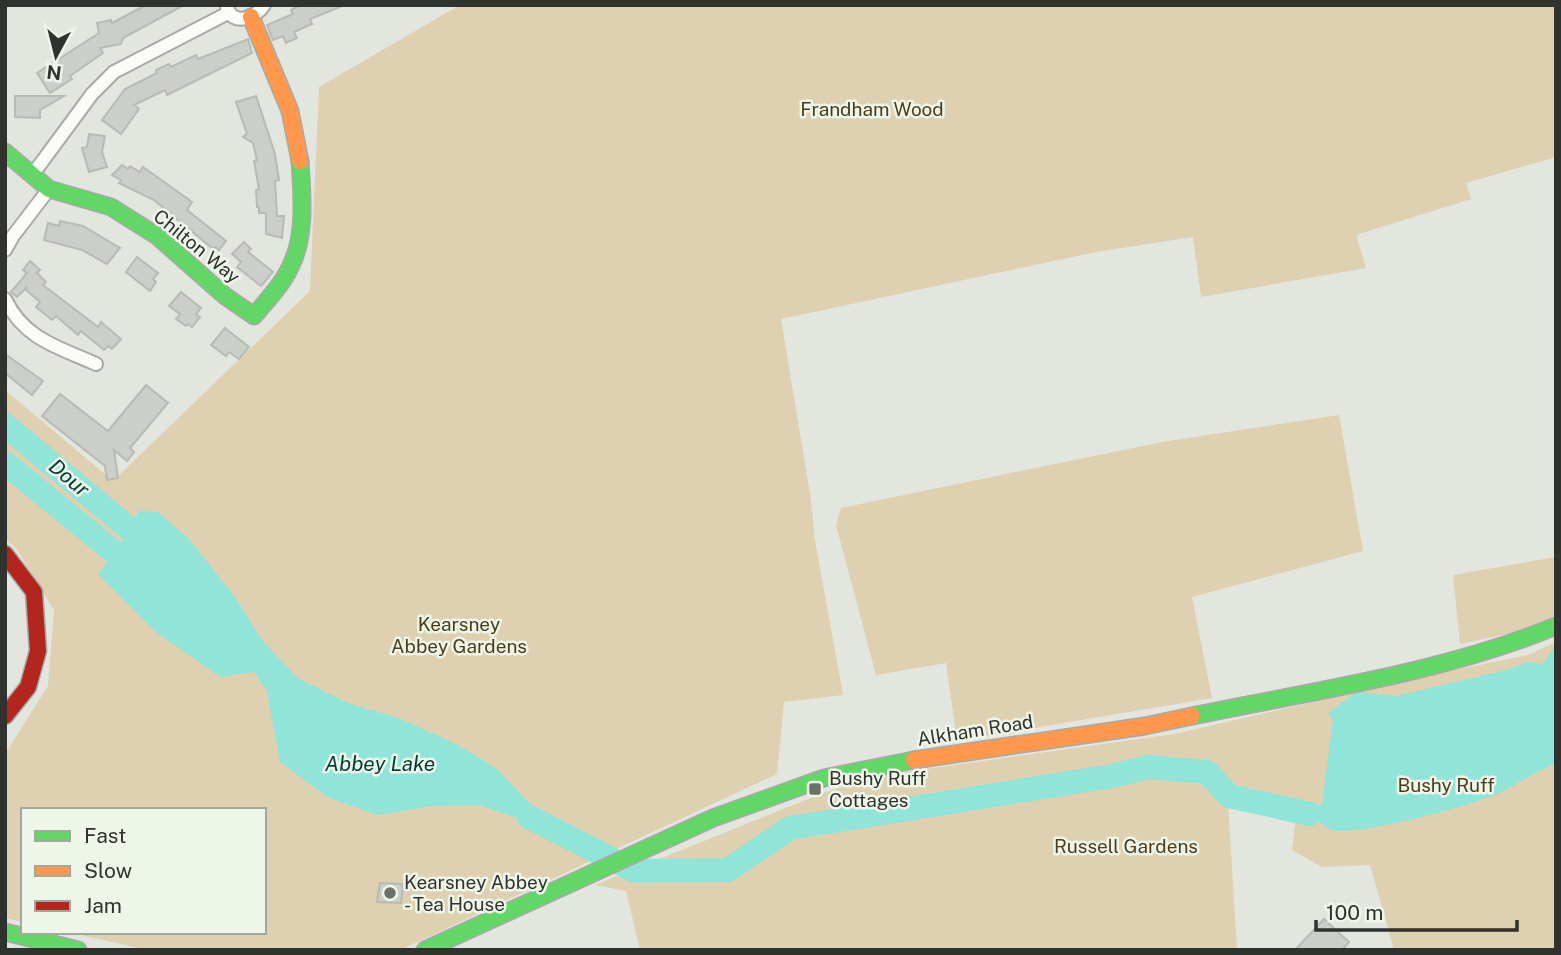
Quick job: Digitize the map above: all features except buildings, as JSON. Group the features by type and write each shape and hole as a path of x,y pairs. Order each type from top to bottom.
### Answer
{"street":[{"path":"33,173 92,94 114,72 228,9 233,18 240,19 258,13 264,5"},
{"name":"Chilton Way","path":"5,152 49,189 110,207 157,236 225,296 254,316 282,282 296,255 301,222 301,174 291,114 251,17"},
{"path":"5,250 49,189"},
{"path":"5,299 13,316 33,336 96,364"},
{"path":"5,554 34,592 38,651 28,687 5,716"},
{"name":"Alkham Road","path":"425,950 659,841 713,818 824,778 877,766 1145,726 1422,668 1522,640 1556,626"},
{"path":"5,932 78,950"}],"green space":[{"path":"460,5 1556,5 1556,157 1466,183 1471,199 1356,235 1366,268 1201,297 1193,237 1096,252 781,319 811,500 815,540 843,695 784,702 777,774 400,950 147,950 77,934 266,934 266,808 21,808 21,922 5,918 5,754 48,686 54,610 16,548 5,539 5,390 113,481 310,291 319,87"},
{"path":"1339,415 1363,551 1192,597 1212,698 957,741 946,663 876,675 836,525 841,508 1162,442"},
{"path":"1556,557 1556,620 1530,629 1460,644 1453,575"},
{"path":"1556,642 1556,950 1394,950 1370,865 1322,867 1292,850 1296,816 1228,803 1237,950 640,950 626,891 595,885 823,793 876,776 1175,734 1420,677 1528,655"}],"water":[{"name":"Abbey Lake","path":"139,511 158,512 189,539 235,597 262,640 297,678 350,704 396,717 456,744 497,769 535,809 525,821 479,805 433,806 378,815 329,798 280,762 267,691 254,672 220,677 156,632 98,574 115,553"},
{"path":"1556,644 1556,764 1486,798 1389,825 1345,831 1332,830 1310,814 1322,804 1333,720 1328,713 1357,692 1396,696 1529,662 1543,664"}],"waterway":[{"name":"Dour","path":"5,425 132,531"},
{"name":"Dour","path":"5,463 115,553"},
{"path":"529,817 635,871 728,870 790,828 1112,776 1148,767 1207,772 1229,796 1310,814"}],"traffic: fast":[{"path":"5,152 49,189 111,207 157,236 225,296 254,316 285,277 296,251 302,213 300,161"},
{"path":"1192,716 1422,669 1556,626"},
{"path":"425,950 713,818 824,778 914,760"},
{"path":"5,932 78,950"}],"traffic: slow":[{"path":"251,17 290,111 300,161"},
{"path":"914,760 1145,726 1192,716"}],"traffic: jam":[{"path":"5,554 34,592 38,651 28,687 5,716"}],"place":[{"name":"Bushy Ruff Cottages","path":"815,789"},
{"name":"Kearsney Abbey - Tea House","path":"390,893"}],"park label":[{"name":"Frandham Wood","path":"872,109"},
{"name":"Kearsney Abbey Gardens","path":"459,635"},
{"name":"Bushy Ruff","path":"1446,785"},
{"name":"Russell Gardens","path":"1126,846"}]}
